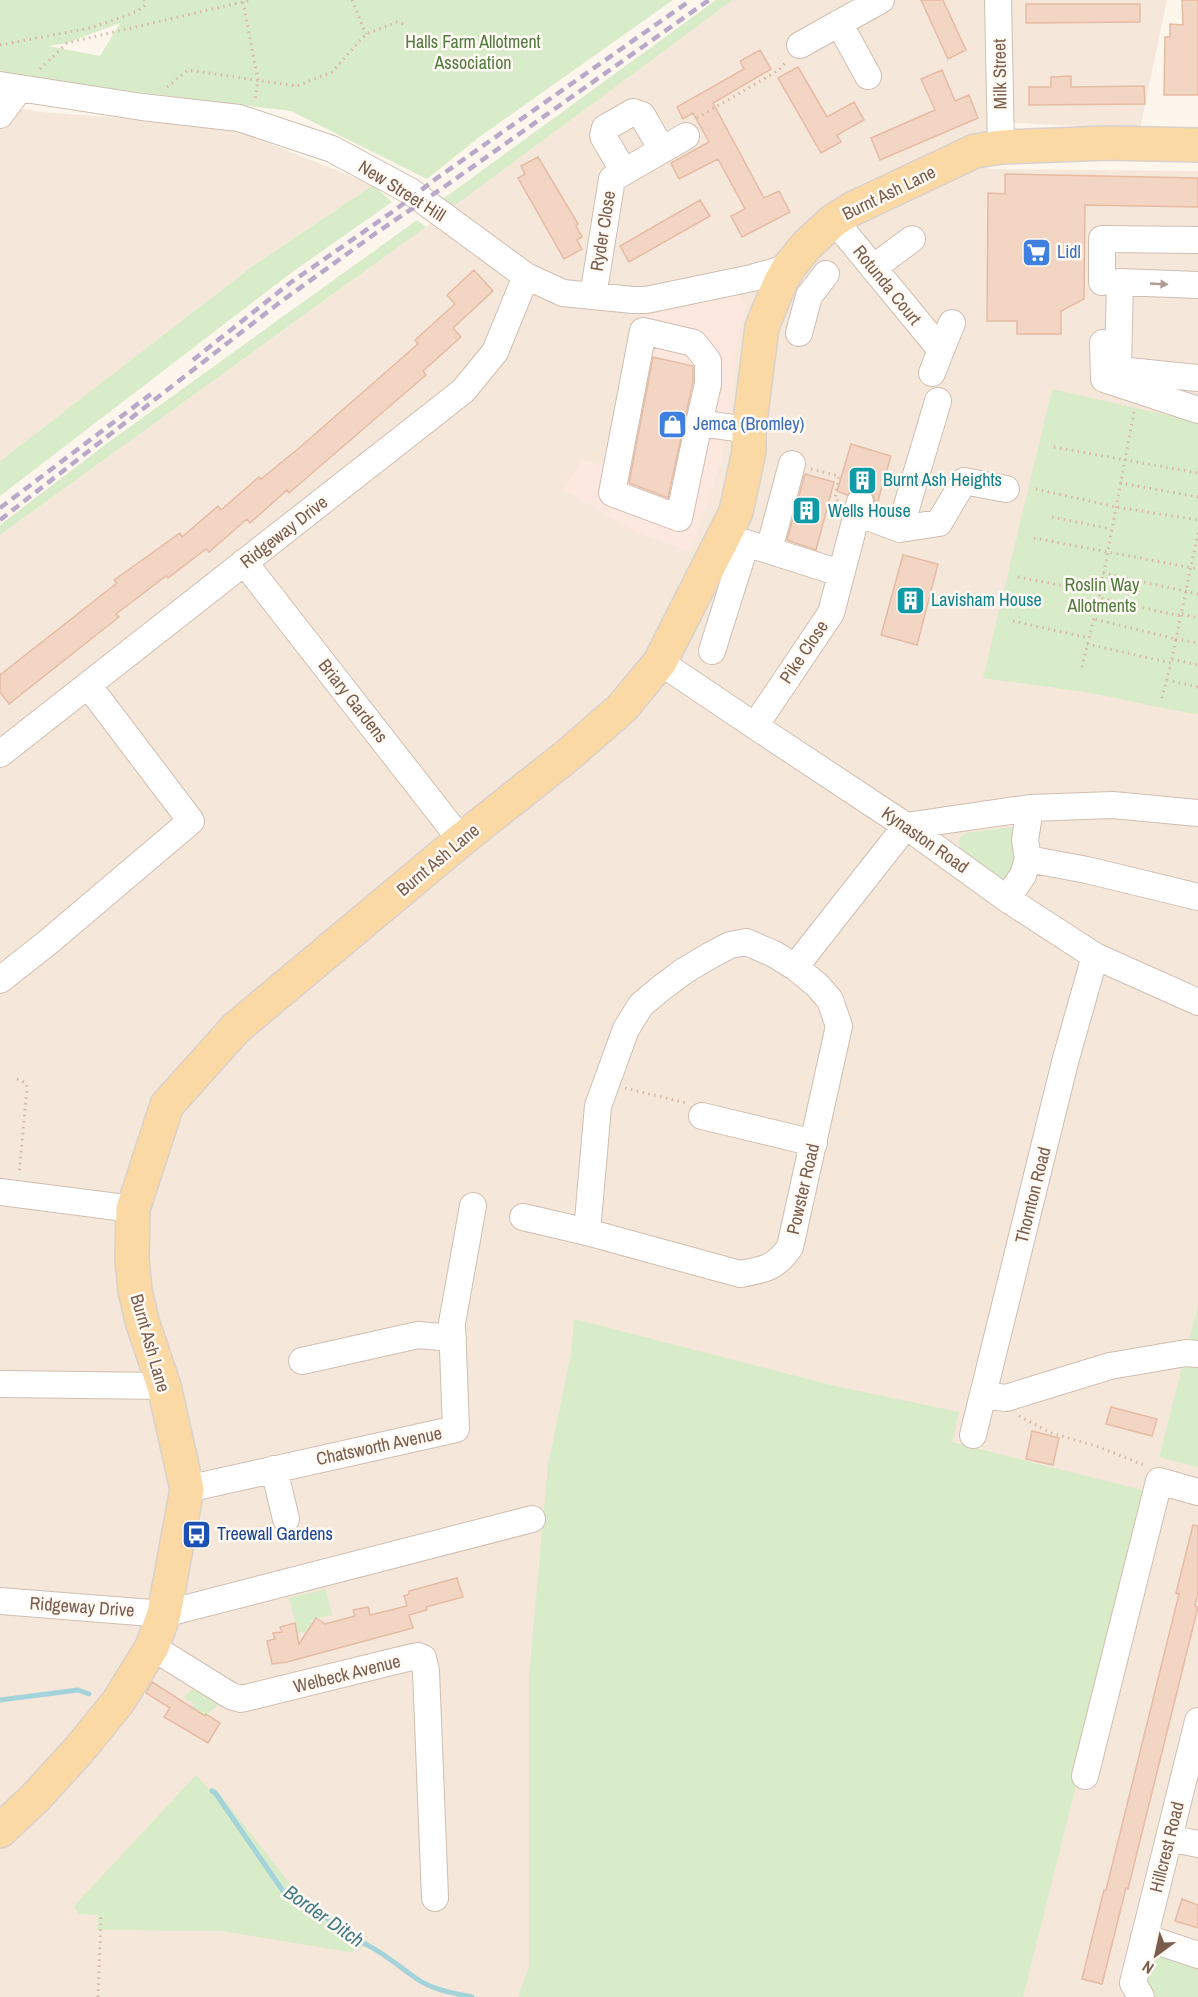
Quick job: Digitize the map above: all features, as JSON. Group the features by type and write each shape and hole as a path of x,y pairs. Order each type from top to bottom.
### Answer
{"main road":[{"name":"Burnt Ash Lane","path":"0,1831 80,1750 118,1702 152,1647 164,1614 187,1489 164,1386 143,1324 135,1291 132,1258 133,1209 167,1105 236,1028 461,840 568,755 622,708 660,662 736,512 750,451 749,430 762,327 792,282 806,246 834,220 852,209 975,151 1001,147 1108,143 1198,145"}],"street":[{"path":"800,45 881,0"},
{"name":"Milk Street","path":"998,0 1001,147"},
{"path":"839,23 868,76"},
{"path":"0,115 10,87"},
{"name":"New Street Hill","path":"10,87 142,107 239,118 332,149 410,191 526,276 564,293 646,300 752,278 792,282"},
{"path":"624,172 603,136 605,128 633,112 642,116 662,150"},
{"name":"Ryder Close","path":"593,296 612,179 686,136"},
{"name":"Rotunda Court","path":"834,220 873,268 937,361 952,323"},
{"path":"873,268 912,239"},
{"path":"1198,240 1102,239 1118,367 1129,371 1198,378"},
{"path":"799,333 792,282 826,274"},
{"name":"Ridgeway Drive","path":"0,754 463,391 495,352 526,276"},
{"path":"1108,286 1198,285"},
{"path":"1108,286 1104,379 1198,411"},
{"path":"643,332 694,343 708,361 708,384 679,518 612,492 643,332 646,300"},
{"path":"938,401 900,529 939,523 963,481 1006,489"},
{"path":"699,423 749,430"},
{"path":"769,550 792,464"},
{"name":"Pike Close","path":"754,726 831,612 858,508 900,529"},
{"path":"712,651 746,543 840,573"},
{"name":"Briary Gardens","path":"244,562 461,840"},
{"name":"Kynaston Road","path":"660,662 906,826 1007,899 1095,956 1198,1002"},
{"path":"0,980 191,821 88,685"},
{"path":"795,967 906,826 1030,808 1113,805 1198,813"},
{"path":"1007,899 1023,874 1028,859 1024,840 1030,808"},
{"path":"1028,859 1087,870 1198,897"},
{"name":"Powster Road","path":"523,1217 587,1232 740,1275 760,1271 782,1259 790,1247 839,1026 830,1000 795,967 774,954 746,942 730,945 684,971 641,1005 626,1029 598,1106 587,1232"},
{"name":"Thornton Road","path":"973,1435 1065,1062 1095,956"},
{"path":"702,1116 814,1143"},
{"path":"9,1193 133,1209"},
{"name":"Chatsworth Avenue","path":"187,1489 456,1429 452,1323 473,1206"},
{"path":"302,1361 418,1335 453,1338"},
{"path":"984,1395 1006,1398 1110,1366 1186,1353 1198,1354"},
{"path":"0,1384 164,1386"},
{"path":"274,1469 286,1520"},
{"path":"1085,1776 1159,1481 1198,1491"},
{"name":"Ridgeway Drive","path":"0,1601 164,1614 532,1519"},
{"name":"Welbeck Avenue","path":"152,1647 241,1699 412,1657 423,1658 426,1671 435,1898"},
{"name":"Hillcrest Road","path":"1141,1997 1133,1983 1198,1721"},
{"path":"1169,1838 1198,1844"},
{"path":"1144,1937 1198,1955"}],"path":[{"path":"0,45 80,31 119,19 139,10 145,5 144,0"},
{"path":"10,87 67,44 251,0"},
{"path":"352,0 366,34"},
{"path":"243,2 258,80 252,123"},
{"path":"142,107 188,70 297,87 332,72 366,34 397,22 404,24"},
{"path":"686,136 690,122 779,70 800,45"},
{"path":"1082,667 1100,593 1133,412 1144,414"},
{"path":"1054,447 1198,473"},
{"path":"1120,483 1198,497"},
{"path":"1036,489 1116,507 1198,520"},
{"path":"1052,518 1112,529"},
{"path":"1162,699 1197,547 1198,533"},
{"path":"1034,538 1198,569"},
{"path":"1103,573 1198,594"},
{"path":"1018,578 1100,593"},
{"path":"1099,598 1198,618"},
{"path":"1094,619 1198,643"},
{"path":"1013,621 1089,638"},
{"path":"1088,645 1198,665"},
{"path":"1167,680 1198,687"},
{"path":"9,1193 27,1089 26,1083 16,1079"},
{"path":"606,1084 698,1106 702,1116"},
{"path":"1014,1413 1051,1433 1096,1446 1139,1463 1156,1471 1153,1479 1159,1481"},
{"path":"98,1997 101,1917"}],"shaded area":[{"path":"733,0 992,0 988,169 1198,171 1198,1997 0,1997 0,535 375,264"},
{"path":"1010,0 1167,0 1140,129 1014,123"},
{"path":"0,105 42,112 226,126 373,185 254,265 0,461"},
{"path":"738,293 746,305 736,346 732,401 721,461 690,552 636,532 564,490 582,460 612,467 641,316 680,309"}],"green space":[{"name":"Halls Farm Allotment Association","path":"0,0 673,0 478,138 427,179 291,111 0,75","holes":["120,23 100,56 48,46 67,43"]},
{"path":"716,0 733,0 450,209 440,201"},
{"path":"373,185 392,202 291,273 0,496 0,461 254,265"},
{"path":"417,220 426,227 0,535 0,525 110,441"},
{"name":"Roslin Way Allotments","path":"1052,389 1198,422 1198,714 1089,693 983,678"},
{"path":"1020,826 1022,833 1009,882 961,852 958,840 966,833"},
{"path":"1198,1305 1198,1467 1159,1457"},
{"path":"574,1319 835,1386 959,1412 952,1442 1150,1492 1023,1997 518,1997 529,1967 529,1676 548,1465 571,1354"},
{"path":"326,1589 332,1615 311,1620 313,1630 298,1633 289,1598"},
{"path":"193,1687 220,1704 204,1716 191,1709 194,1704 184,1698"},
{"path":"196,1775 209,1789 215,1788 292,1886 369,1942 358,1950 349,1952 222,1931 97,1930 98,1915 78,1914 74,1906"},
{"path":"1161,1954 1198,1966 1198,1997 1151,1997 1143,1973 1149,1961"}],"building":[{"path":"921,0 943,0 966,50 948,59"},
{"path":"1182,0 1198,0 1198,95 1164,95 1165,37 1170,37 1170,24 1183,25"},
{"path":"1026,4 1140,4 1140,22 1026,23"},
{"path":"760,50 771,69 713,103 764,198 779,191 790,212 742,237 731,216 745,209 718,159 679,179 671,163 709,142 693,113 683,119 677,107 744,69 740,61"},
{"path":"798,67 827,117 854,102 864,120 837,135 841,142 821,153 778,78"},
{"path":"942,70 955,101 969,95 978,118 880,160 871,138 935,110 921,79"},
{"path":"1071,76 1071,87 1144,86 1145,104 1029,105 1029,87 1051,87 1051,77"},
{"path":"538,157 578,224 576,226 582,237 577,240 582,249 564,259 518,178 525,174 521,166"},
{"name":"Lidl","path":"1005,174 1198,178 1198,207 1085,205 1084,299 1061,311 1061,334 1017,334 1017,321 987,321 988,193 1005,194"},
{"path":"700,200 710,216 629,262 620,246"},
{"path":"474,270 493,291 453,328 461,337 423,371 426,375 289,493 287,490 250,523 247,519 209,552 206,549 168,578 166,576 116,614 119,617 9,704 0,692 0,675 117,583 114,580 180,533 182,537 218,506 221,510 259,477 261,479 299,448 418,344 415,340 455,304 447,295"},
{"path":"653,357 693,366 693,382 668,498 629,483"},
{"name":"Burnt Ash Heights","path":"851,444 891,456 877,504 871,492 864,488 855,488 847,495 837,491"},
{"name":"Wells House","path":"805,474 834,482 816,550 787,540"},
{"name":"Lavisham House","path":"903,555 938,564 917,645 881,635"},
{"path":"1111,1407 1157,1419 1152,1436 1106,1424"},
{"path":"1032,1431 1059,1438 1053,1465 1026,1459"},
{"path":"1193,1525 1198,1526 1198,1594 1195,1606 1198,1607 1102,1984 1082,1979 1179,1594 1176,1593"},
{"path":"457,1578 463,1597 426,1607 427,1610 409,1615 413,1628 272,1664 267,1641 275,1639 273,1633 282,1632 280,1627 295,1623 299,1644 316,1618 325,1624 355,1616 353,1610 368,1607 370,1615 407,1606 404,1596 409,1594 409,1591"},
{"path":"152,1682 220,1723 208,1743 164,1717 170,1708 146,1693"},
{"path":"1182,1899 1198,1905 1198,1928 1175,1921"}],"waterway":[{"name":"Border Ditch","path":"0,1700 78,1690 89,1694"},
{"name":"Border Ditch","path":"212,1791 283,1891 288,1891 423,1983 444,1991 472,1997"}],"railway":[{"path":"193,360 290,283 691,0"},
{"path":"0,520 279,303 709,0"},
{"path":"0,508 151,394"}],"place":[{"name":"Lidl","path":"1036,252"},
{"name":"Jemca (Bromley)","path":"672,424"},
{"name":"Burnt Ash Heights","path":"862,480"},
{"name":"Wells House","path":"807,511"},
{"name":"Lavisham House","path":"910,600"},
{"name":"Treewall Gardens","path":"196,1534"}]}
